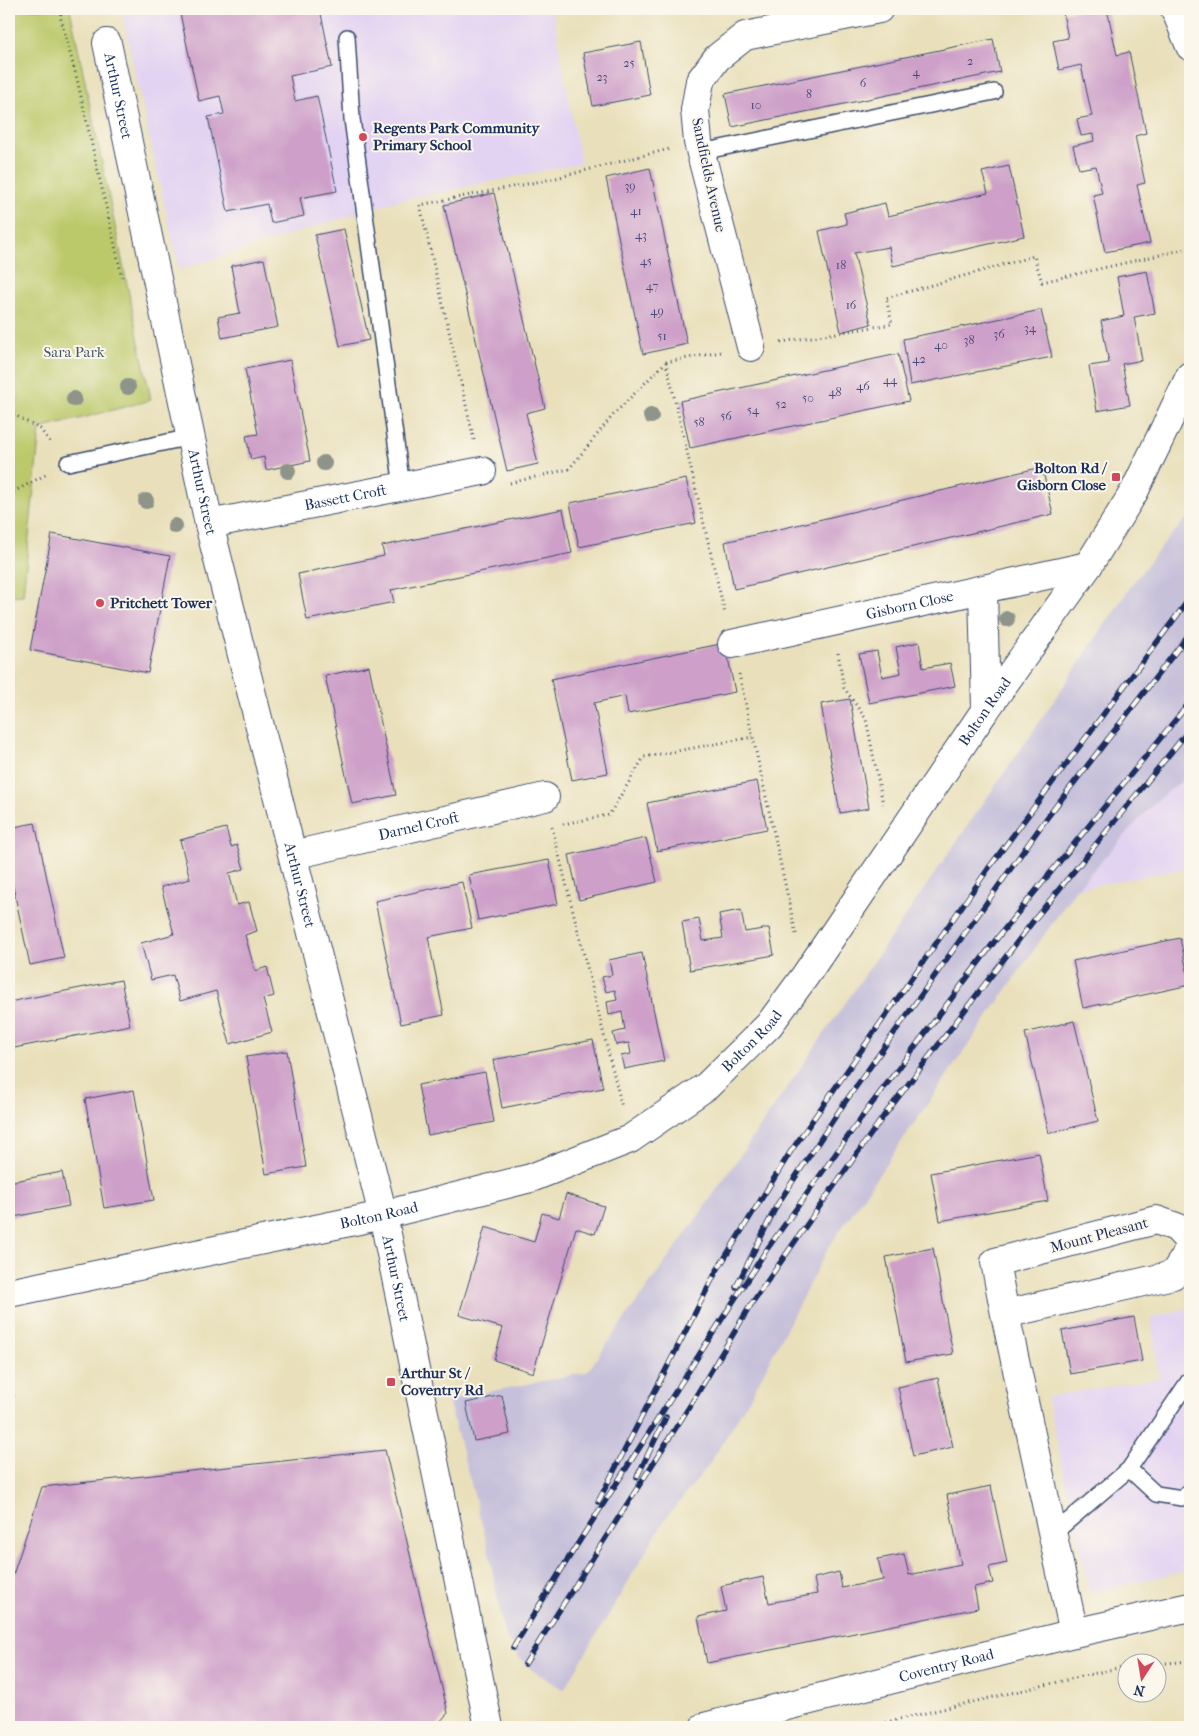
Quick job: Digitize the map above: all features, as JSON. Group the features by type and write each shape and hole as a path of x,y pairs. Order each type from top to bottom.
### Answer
{"street":[{"name":"Sandfields Avenue","path":"751,347 700,147 695,110 700,81 717,58 745,36 879,9"},
{"path":"1175,9 1190,46"},
{"name":"Arthur Street","path":"107,43 209,524 383,1215 489,1727"},
{"name":"Bolton Road","path":"9,1294 383,1215 531,1178 630,1139 707,1086 769,1025 805,976 986,709 1088,566 1134,492 1190,376"},
{"name":"Bassett Croft","path":"209,524 482,471"},
{"name":"Gisborn Close","path":"732,644 1088,566"},
{"path":"983,590 986,709"},
{"name":"Darnel Croft","path":"293,854 545,796"},
{"name":"Mount Pleasant","path":"1004,1314 1173,1275 1185,1257 1190,1242 1176,1227 1156,1220 995,1262 1004,1314 1074,1633"},
{"name":"Coventry Road","path":"704,1727 1074,1633 1190,1607"}],"lane":[{"path":"348,37 352,119 402,487"},
{"path":"700,147 994,92"},
{"path":"68,463 191,437"},
{"path":"1053,1534 1129,1469 1190,1379"},
{"path":"1129,1469 1156,1494 1182,1498 1190,1491"}],"path":[{"path":"62,9 60,16 77,79 123,283"},
{"path":"700,147 420,205 482,471 498,486 569,469 614,414 666,362 892,324 886,298 1034,256 1042,282 1190,248"},
{"path":"666,362 732,644 805,976"},
{"path":"9,412 40,429 68,463 9,494"},
{"path":"832,622 844,688 866,719 892,847"},
{"path":"552,826 609,815 644,757 753,737"},
{"path":"545,796 630,1139"},
{"path":"1166,1663 1190,1661"},
{"path":"866,1727 1116,1668"}],"shaded area":[{"name":"Regents Park Community Primary School","path":"121,9 552,9 581,163 396,201 179,270"},
{"path":"1190,515 1190,775 1156,801 1076,889 828,1248 754,1391 709,1465 666,1518 564,1690 532,1670 519,1657 504,1633 487,1542 448,1400 587,1372 699,1215 1133,583 1165,542"},
{"path":"1190,775 1190,867 1076,889 1156,801"},
{"path":"1190,1308 1190,1570 1089,1593 1047,1397 1159,1378 1151,1318"}],"green space":[{"name":"Sara Park","path":"9,9 70,9 151,400 40,429 23,595 9,596"}],"building":[{"path":"179,9 320,9 332,67 290,76 295,101 317,96 337,191 300,198 304,216 271,223 267,204 228,212 208,117 224,114 220,96 199,101"},
{"path":"1082,9 1107,9 1117,55 1129,52 1146,133 1135,136 1145,183 1137,185 1150,243 1105,252 1093,195 1102,193 1096,166 1079,169 1073,146 1094,141 1093,134 1081,136 1077,119 1092,116 1081,65 1059,70 1053,41 1068,38 1063,13"},
{"path":"993,39 1000,72 732,127 725,94"},
{"path":"641,42 650,95 593,106 583,53"},
{"path":"1009,166 1024,236 893,266 889,247 854,253 871,324 841,332 819,231 847,224 844,213 885,203 888,216 988,193 982,172"},
{"path":"650,168 687,344 643,354 606,178"},
{"path":"494,193 545,408 526,413 538,464 507,471 444,205"},
{"path":"344,229 369,340 340,346 315,235"},
{"path":"264,259 278,327 222,338 218,317 240,313 231,266"},
{"path":"1147,271 1155,313 1134,317 1142,360 1122,364 1130,405 1097,411 1089,366 1109,363 1101,321 1124,316 1117,277"},
{"path":"1041,310 1052,357 910,385 903,339"},
{"path":"898,354 909,401 690,448 680,401"},
{"path":"290,360 310,461 266,470 264,457 251,460 246,436 258,434 245,369"},
{"path":"1042,467 1053,514 734,589 725,542"},
{"path":"686,479 696,523 579,547 570,503"},
{"path":"563,509 572,553 391,590 394,602 307,620 298,574 384,556 382,546"},
{"name":"Pritchett Tower","path":"52,534 170,556 148,673 30,650"},
{"path":"919,642 923,668 950,663 955,686 869,703 859,654 877,651 882,677 901,673 896,647"},
{"path":"725,643 735,692 628,714 625,696 594,703 608,773 572,780 551,679"},
{"path":"369,666 396,795 352,804 325,676"},
{"path":"850,699 869,808 840,813 821,704"},
{"path":"757,781 767,829 657,851 647,803"},
{"path":"35,823 64,958 30,965 9,868 9,828"},
{"path":"226,828 231,847 237,845 244,869 229,873 237,905 249,902 257,931 245,935 255,971 267,967 274,996 263,999 272,1032 230,1044 216,991 180,1001 173,975 151,980 141,943 174,934 161,887 190,879 180,840"},
{"path":"646,838 657,882 579,900 569,855"},
{"path":"549,860 558,904 478,920 469,875"},
{"path":"462,882 472,928 428,937 444,1015 401,1024 375,901"},
{"path":"741,910 745,932 769,928 774,955 690,970 682,922 699,919 703,941 723,938 719,914"},
{"path":"1180,938 1190,985 1083,1008 1073,961"},
{"path":"642,953 664,1061 624,1069 621,1056 631,1054 629,1043 616,1045 613,1033 625,1030 622,1012 609,1015 607,1002 617,1000 615,990 606,992 602,977 612,975 609,960"},
{"path":"121,980 130,1025 9,1049 9,1002"},
{"path":"1074,1021 1098,1121 1049,1133 1025,1033"},
{"path":"593,1040 603,1088 502,1108 493,1060"},
{"path":"287,1051 306,1167 266,1174 246,1057"},
{"path":"485,1072 494,1122 428,1135 418,1085"},
{"path":"134,1090 154,1200 104,1208 85,1099"},
{"path":"1039,1153 1048,1201 940,1221 931,1173"},
{"path":"62,1172 69,1206 9,1218 9,1182"},
{"path":"566,1194 604,1206 595,1234 576,1228 533,1373 494,1360 503,1328 459,1315 485,1227 534,1242 542,1213 559,1218"},
{"path":"933,1248 953,1354 906,1362 886,1257"},
{"path":"1134,1317 1142,1361 1070,1374 1062,1331"},
{"path":"9,1364 11,1364 14,1398 9,1399"},
{"path":"938,1378 953,1447 913,1456 898,1387"},
{"path":"502,1395 510,1434 474,1441 466,1403"},
{"path":"385,1450 448,1713 435,1727 9,1727 9,1587 42,1487"},
{"path":"991,1486 1007,1563 989,1567 993,1583 974,1587 978,1608 707,1663 698,1617 726,1611 721,1586 763,1577 769,1603 817,1594 814,1578 839,1572 842,1588 883,1580 878,1559 904,1554 909,1575 961,1564 947,1495"}],"railway":[{"path":"598,1502 716,1272 791,1151 988,869 1190,598"},
{"path":"736,1287 777,1205 843,1105 1046,819 1190,633"},
{"path":"513,1648 765,1252 867,1110 998,937 1190,702"},
{"path":"525,1664 691,1404 752,1303 883,1117 1034,920 1190,729"},
{"path":"637,1477 666,1417"}],"place":[{"name":"Regents Park Community Primary School","path":"363,137"},
{"name":"Bolton Rd / Gisborn Close","path":"1116,477"},
{"name":"Pritchett Tower","path":"100,603"},
{"name":"Arthur St / Coventry Rd","path":"391,1382"}]}
